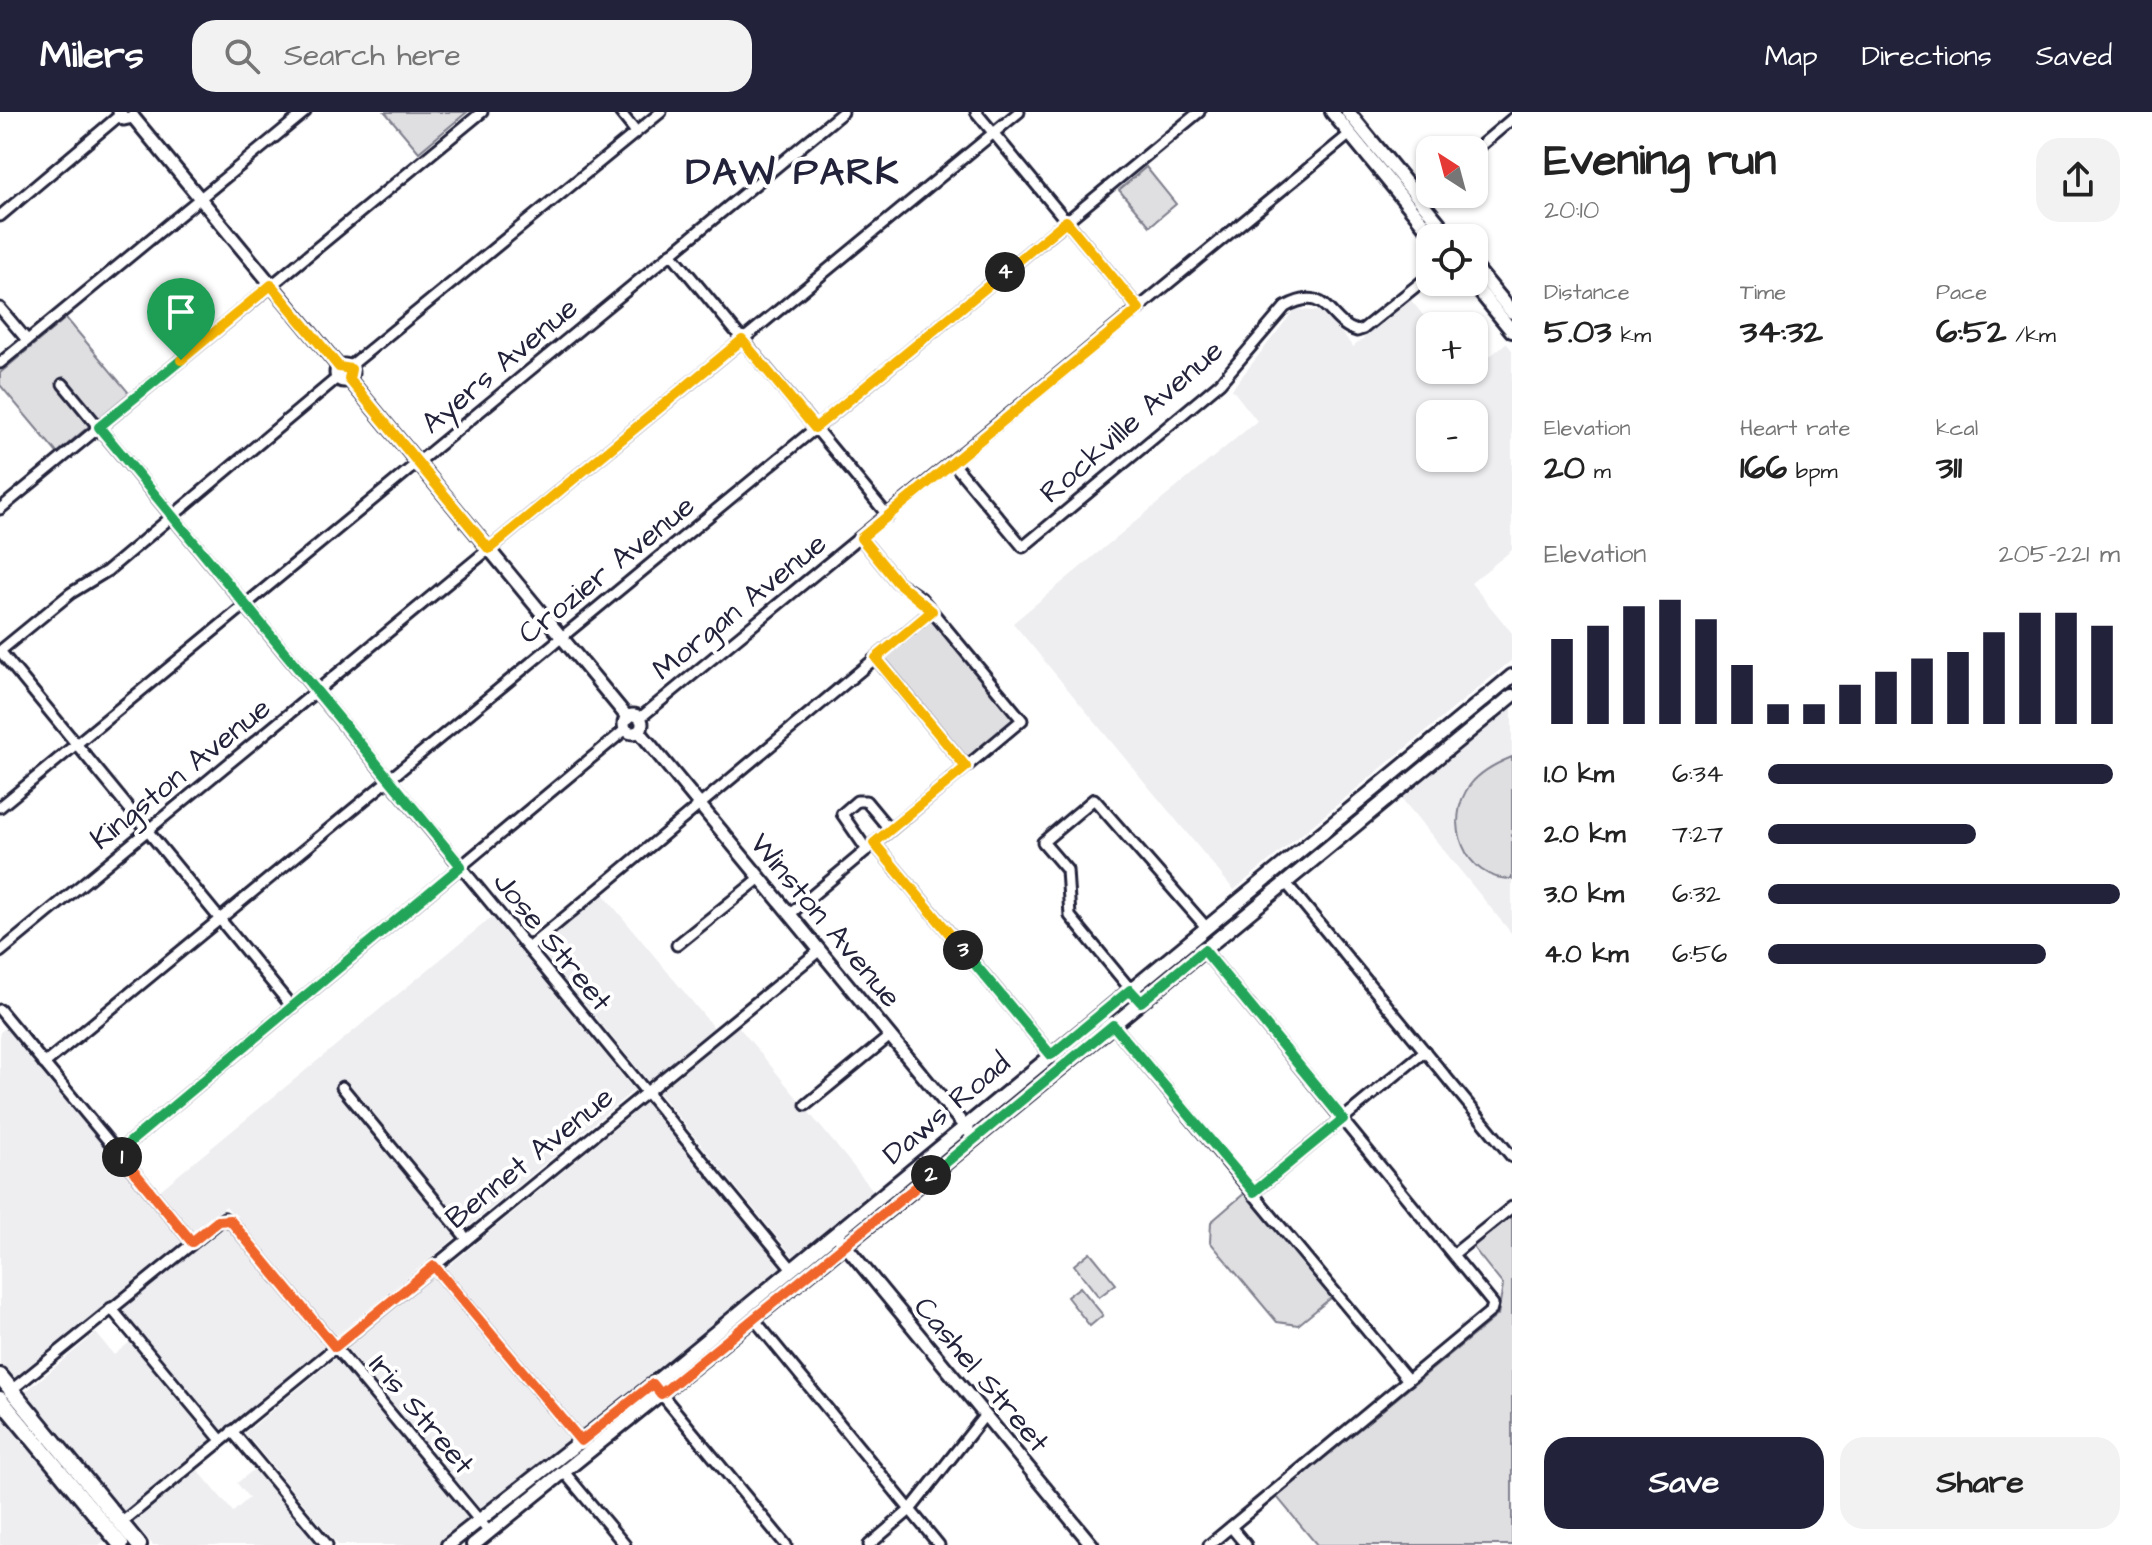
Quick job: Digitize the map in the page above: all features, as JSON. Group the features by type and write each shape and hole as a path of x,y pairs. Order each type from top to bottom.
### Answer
{"highway":[{"path":"0,1376 4,1396 116,1543"},
{"path":"4,1396 139,1545"}],"main road":[{"path":"1332,112 1424,224"},
{"path":"1350,115 1350,134"},
{"path":"1350,115 1416,195"},
{"path":"1350,134 1368,137"},
{"path":"1427,208 1440,224"},
{"path":"1488,283 1512,312"},
{"path":"1483,296 1512,331"},
{"name":"Daws Road","path":"473,1545 564,1472 793,1270 965,1126 1512,676"},
{"name":"Daws Road","path":"448,1545 581,1441 754,1319 1512,696"},
{"path":"1441,753 1446,730 1455,735 1500,705"},
{"path":"1393,773 1398,789"},
{"path":"1381,783 1398,789"},
{"path":"1255,887 1286,883 1291,858"}],"street":[{"path":"0,363 305,112"},
{"path":"0,509 482,112"},
{"path":"620,112 636,132"},
{"path":"292,1007 1,649 173,517 661,112"},
{"name":"Ayers Avenue","path":"0,807 843,112"},
{"path":"976,112 1139,309"},
{"name":"Kingston Avenue","path":"0,952 1019,112"},
{"name":"Crozier Avenue","path":"44,1064 1199,112"},
{"path":"0,216 119,114 124,119 134,114 200,199 631,722"},
{"path":"1488,139 1512,119"},
{"name":"Morgan Avenue","path":"118,1152 631,722 953,463 1350,134"},
{"path":"671,253 888,516"},
{"name":"Rockville Avenue","path":"953,463 1023,547 1220,383 1285,307 1297,300 1323,303 1357,331 1416,286"},
{"path":"0,308 27,340"},
{"name":"Jose Street","path":"63,384 793,1270"},
{"path":"790,914 1022,720 932,611 897,582 861,538"},
{"path":"528,948 932,611"},
{"path":"876,658 966,767"},
{"name":"Winston Avenue","path":"631,722 631,733 639,731 975,1139"},
{"path":"1141,1002 1070,916 1067,870 1043,842 1094,799 1206,927"},
{"path":"890,830 866,801 857,801 842,814 1051,1055"},
{"path":"677,945 760,878"},
{"path":"1286,883 1512,1157"},
{"name":"Bennet Avenue","path":"121,1523 820,950"},
{"path":"1204,950 1492,1298 1491,1311 1209,1545"},
{"path":"0,1010 4,1024 44,1064 192,1242 4,1396"},
{"path":"1113,1025 1408,1380"},
{"path":"806,1105 890,1036"},
{"path":"1254,1192 1425,1051"},
{"path":"342,1087 467,1239"},
{"path":"1455,1253 1512,1207"},
{"name":"Iris Street","path":"192,1242 224,1218 233,1224 489,1532"},
{"name":"Cashel Street","path":"836,1234 1092,1545"},
{"path":"434,1266 581,1441"},
{"path":"111,1308 221,1440"},
{"path":"754,1319 939,1545"},
{"path":"657,1389 786,1545"},
{"path":"869,1545 910,1510 985,1415"},
{"path":"232,1431 327,1545"},
{"path":"564,1472 625,1545"},
{"path":"1231,1527 1246,1545"}],"shaded area":[{"path":"385,112 467,112 419,152"},
{"path":"1146,167 1176,204 1150,226 1119,190"},
{"path":"1410,299 1421,312 1416,312 1416,384 1488,384 1488,358 1506,343 1512,350 1512,550 1471,583 1512,633 1512,660 1234,890 1013,623 1257,421 1232,389 1295,309 1324,312 1353,347"},
{"path":"66,318 129,393 57,453 0,385 0,373"},
{"path":"933,618 1016,719 968,759 885,658"},
{"path":"1512,708 1512,934 1402,799"},
{"path":"1512,757 1512,879 1495,877 1481,870 1470,859 1463,846 1458,815 1462,799 1474,780 1489,768"},
{"path":"603,894 714,1028 649,1082 538,947"},
{"path":"492,917 634,1090 335,1337 226,1206 193,1232 159,1191"},
{"path":"738,1026 876,1194 796,1260 658,1092"},
{"path":"7,1027 184,1242 12,1384 0,1370 0,1032"},
{"path":"647,1102 784,1268 583,1434 446,1268"},
{"path":"1246,1192 1332,1297 1298,1325 1277,1322 1210,1242 1211,1222"},
{"path":"1512,1213 1512,1545 1317,1545 1277,1497 1498,1315 1503,1285 1472,1246"},
{"path":"226,1223 327,1347 222,1433 121,1309"},
{"path":"1090,1252 1116,1284 1099,1297 1074,1265"},
{"path":"437,1274 572,1437 482,1511 347,1348"},
{"path":"1080,1287 1103,1315 1090,1326 1067,1297"},
{"path":"96,1333 114,1355 131,1341 213,1439 124,1514 24,1393"},
{"path":"337,1357 471,1518 438,1545 338,1545 245,1433"},
{"path":"0,1408 108,1538 99,1545 0,1545"},
{"path":"257,1467 321,1545 153,1545 134,1522 197,1469 233,1512 249,1498 237,1483"}],"district":[{"name":"DAW PARK","path":"793,171"}],"route":[{"path":"1066,221 1139,309 861,538 897,582 921,598 932,611 876,658 966,767 874,843 1051,1055 1130,990 1141,1002 1204,950 1343,1119 1254,1192 1113,1025 661,1394 653,1384 581,1441 434,1266 335,1347 230,1220 224,1218 218,1221 192,1242 118,1152 461,866 99,427 181,360 271,285 339,367 344,365 351,369 349,379 489,549 742,340 815,428 1066,221"}]}
